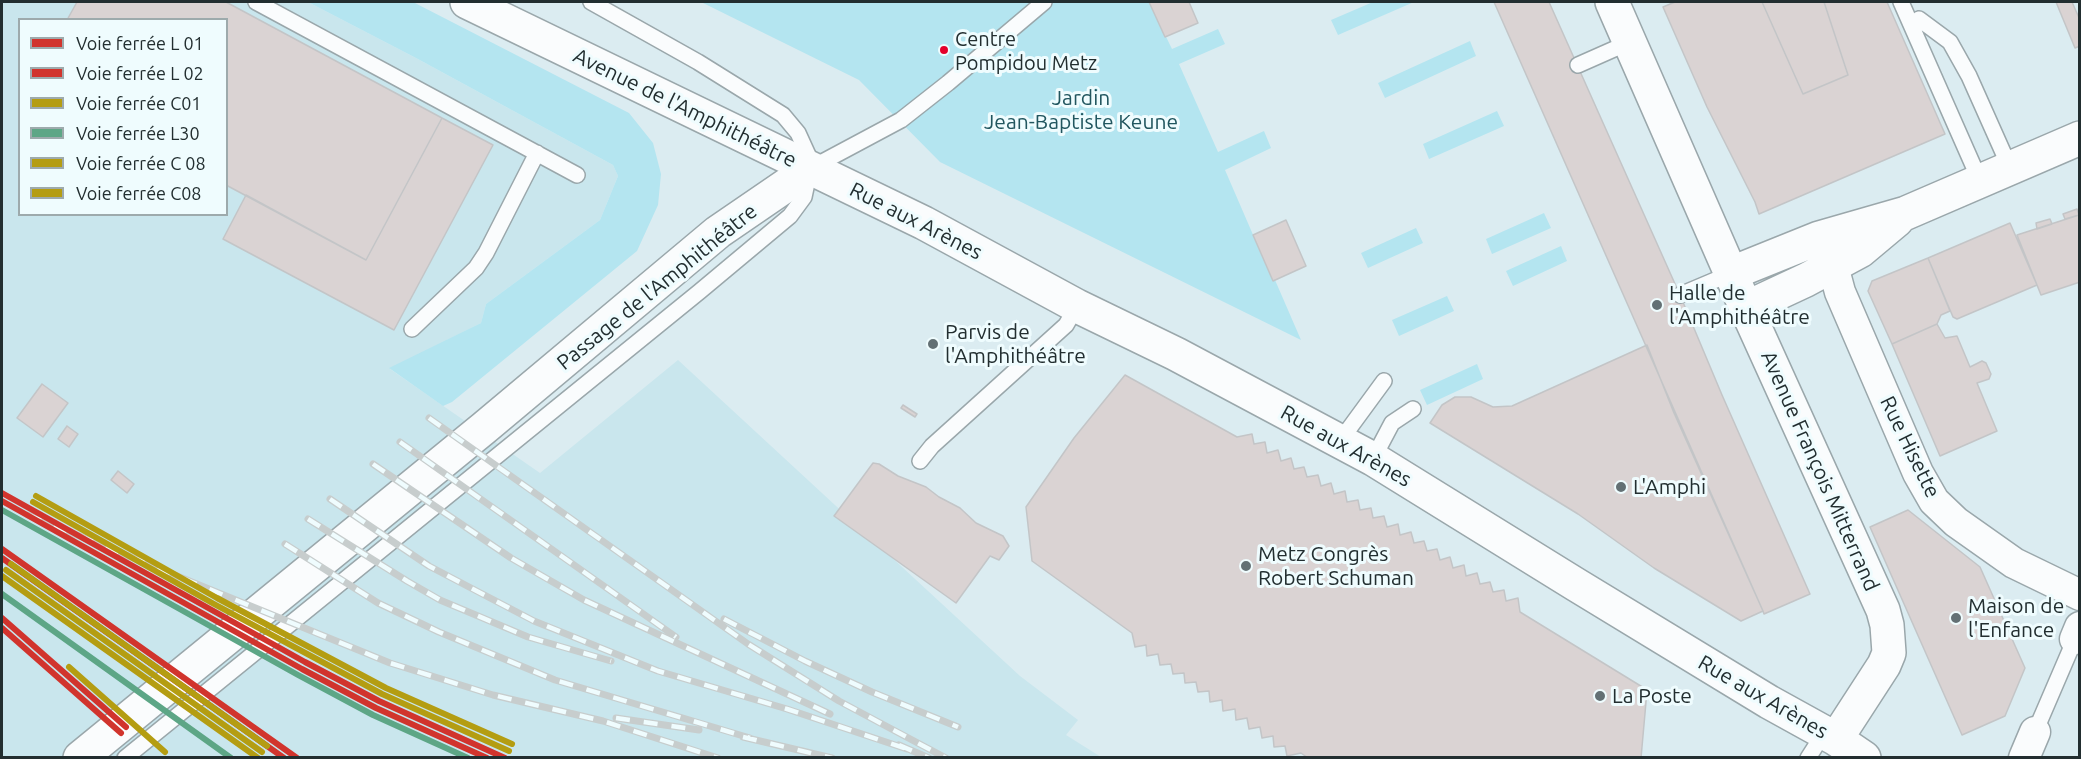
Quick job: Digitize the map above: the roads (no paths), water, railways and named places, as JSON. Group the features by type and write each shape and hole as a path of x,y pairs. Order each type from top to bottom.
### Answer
{"main road":[{"name":"Avenue de l'Amphithéâtre","path":"467,2 810,169"},
{"name":"Avenue François Mitterrand","path":"1612,2 1887,625 1889,653 1844,751"},
{"path":"1732,273 1793,247 1906,213 2079,138"},
{"name":"Rue aux Arènes","path":"810,169 924,224 1373,459 1769,702 1844,751"},
{"name":"Passage de l'Amphithéâtre","path":"80,758 484,428 718,232 810,169"},
{"path":"1746,308 1860,251 1906,213"}],"street":[{"name":"Rue Hisette","path":"1841,231 1833,266 1840,292 1918,473 1934,501 1956,522 2014,563 2079,595"}],"lane":[{"path":"256,2 577,175"},
{"name":"Avenue de l'Amphithéâtre","path":"591,2 783,115 798,133 808,155 810,169"},
{"path":"810,169 901,120 1044,2"},
{"path":"1901,2 1980,181"},
{"path":"1919,19 1950,42 1969,76 2010,168"},
{"path":"1578,65 1630,42"},
{"path":"412,329 476,268 486,253 537,153"},
{"name":"Passage de l'Amphithéâtre","path":"125,758 790,216 804,197 810,169"},
{"path":"1680,295 1732,273"},
{"path":"920,461 932,446 1066,325 1077,306"},
{"path":"1340,441 1384,381"},
{"path":"1373,459 1392,423 1413,409"},
{"path":"2030,745 2077,633"}],"railway":[{"path":"429,418 748,644 839,701 946,758"},
{"path":"400,442 676,637"},
{"path":"373,464 511,558 584,600 830,714"},
{"path":"330,499 429,566 534,621 658,671 787,709 907,749"},
{"path":"28,515 390,663 493,695 603,721 718,758"},
{"path":"308,519 440,600 528,637 611,661"},
{"path":"285,544 378,603 439,632 555,680 750,738"},
{"path":"724,619 805,661 872,692 958,727"},
{"path":"616,718 699,730"},
{"path":"743,737 832,758"},
{"path":"899,745 929,758"}],"rail line":[{"name":"C01","path":"33,502 214,604 382,694 509,751"},
{"name":"L30","path":"2,510 373,715 468,758"},
{"name":"C01","path":"6,570 262,752"},
{"name":"C08","path":"2,576 258,758"},
{"name":"L30","path":"2,594 231,758"},
{"name":"C01","path":"69,667 165,752"}],"place":[{"name":"Centre Pompidou Metz","path":"944,50"},
{"name":"Halle de l'Amphithéâtre","path":"1657,305"},
{"name":"Parvis de l'Amphithéâtre","path":"933,344"},
{"name":"L'Amphi","path":"1621,487"},
{"name":"Metz Congrès Robert Schuman","path":"1246,566"},
{"name":"Maison de l'Enfance","path":"1956,618"},
{"name":"La Poste","path":"1600,696"}],"park label":[{"name":"Jardin Jean-Baptiste Keune","path":"1081,110"}]}
